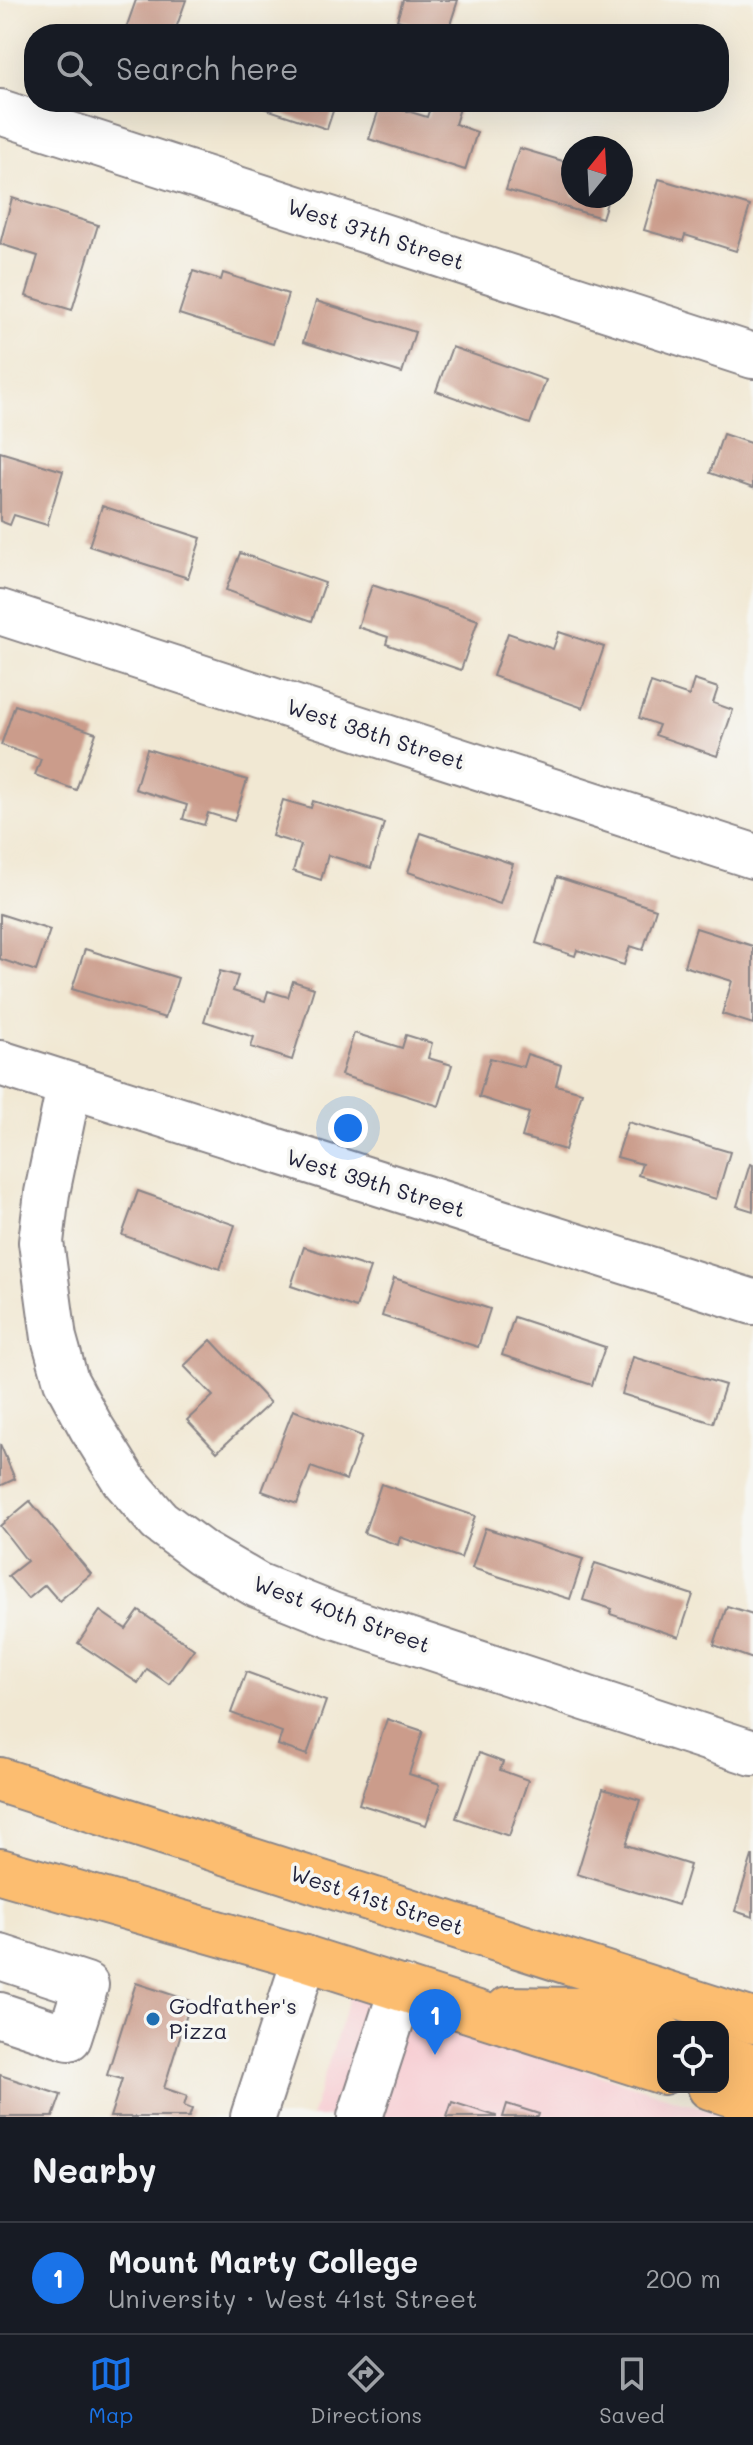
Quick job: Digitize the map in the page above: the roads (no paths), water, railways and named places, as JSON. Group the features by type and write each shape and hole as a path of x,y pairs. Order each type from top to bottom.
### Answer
{"main road":[{"name":"West 41st Street","path":"0,1780 753,2021"},
{"path":"0,1871 305,1958 657,2070"},
{"path":"466,2009 578,2010 657,2035"},
{"path":"729,2059 753,2067"},
{"path":"727,2093 753,2102"}],"street":[{"name":"West 37th Street","path":"0,112 753,356"},
{"name":"West 38th Street","path":"0,612 753,856"},
{"name":"West 39th Street","path":"0,1063 753,1302"},
{"name":"West 40th Street","path":"69,1087 47,1193 41,1242 54,1338 66,1381 91,1427 124,1480 159,1521 202,1553 257,1585 332,1615 753,1753"},
{"path":"0,1957 86,1985 69,2038 0,2015"},
{"path":"253,2117 305,1958"},
{"path":"360,2117 402,1988"},
{"path":"749,2117 753,2102"}],"place":[{"name":"Godfather's Pizza","path":"153,2019"},
{"name":"Mount Marty College","path":"435,2055"}]}
